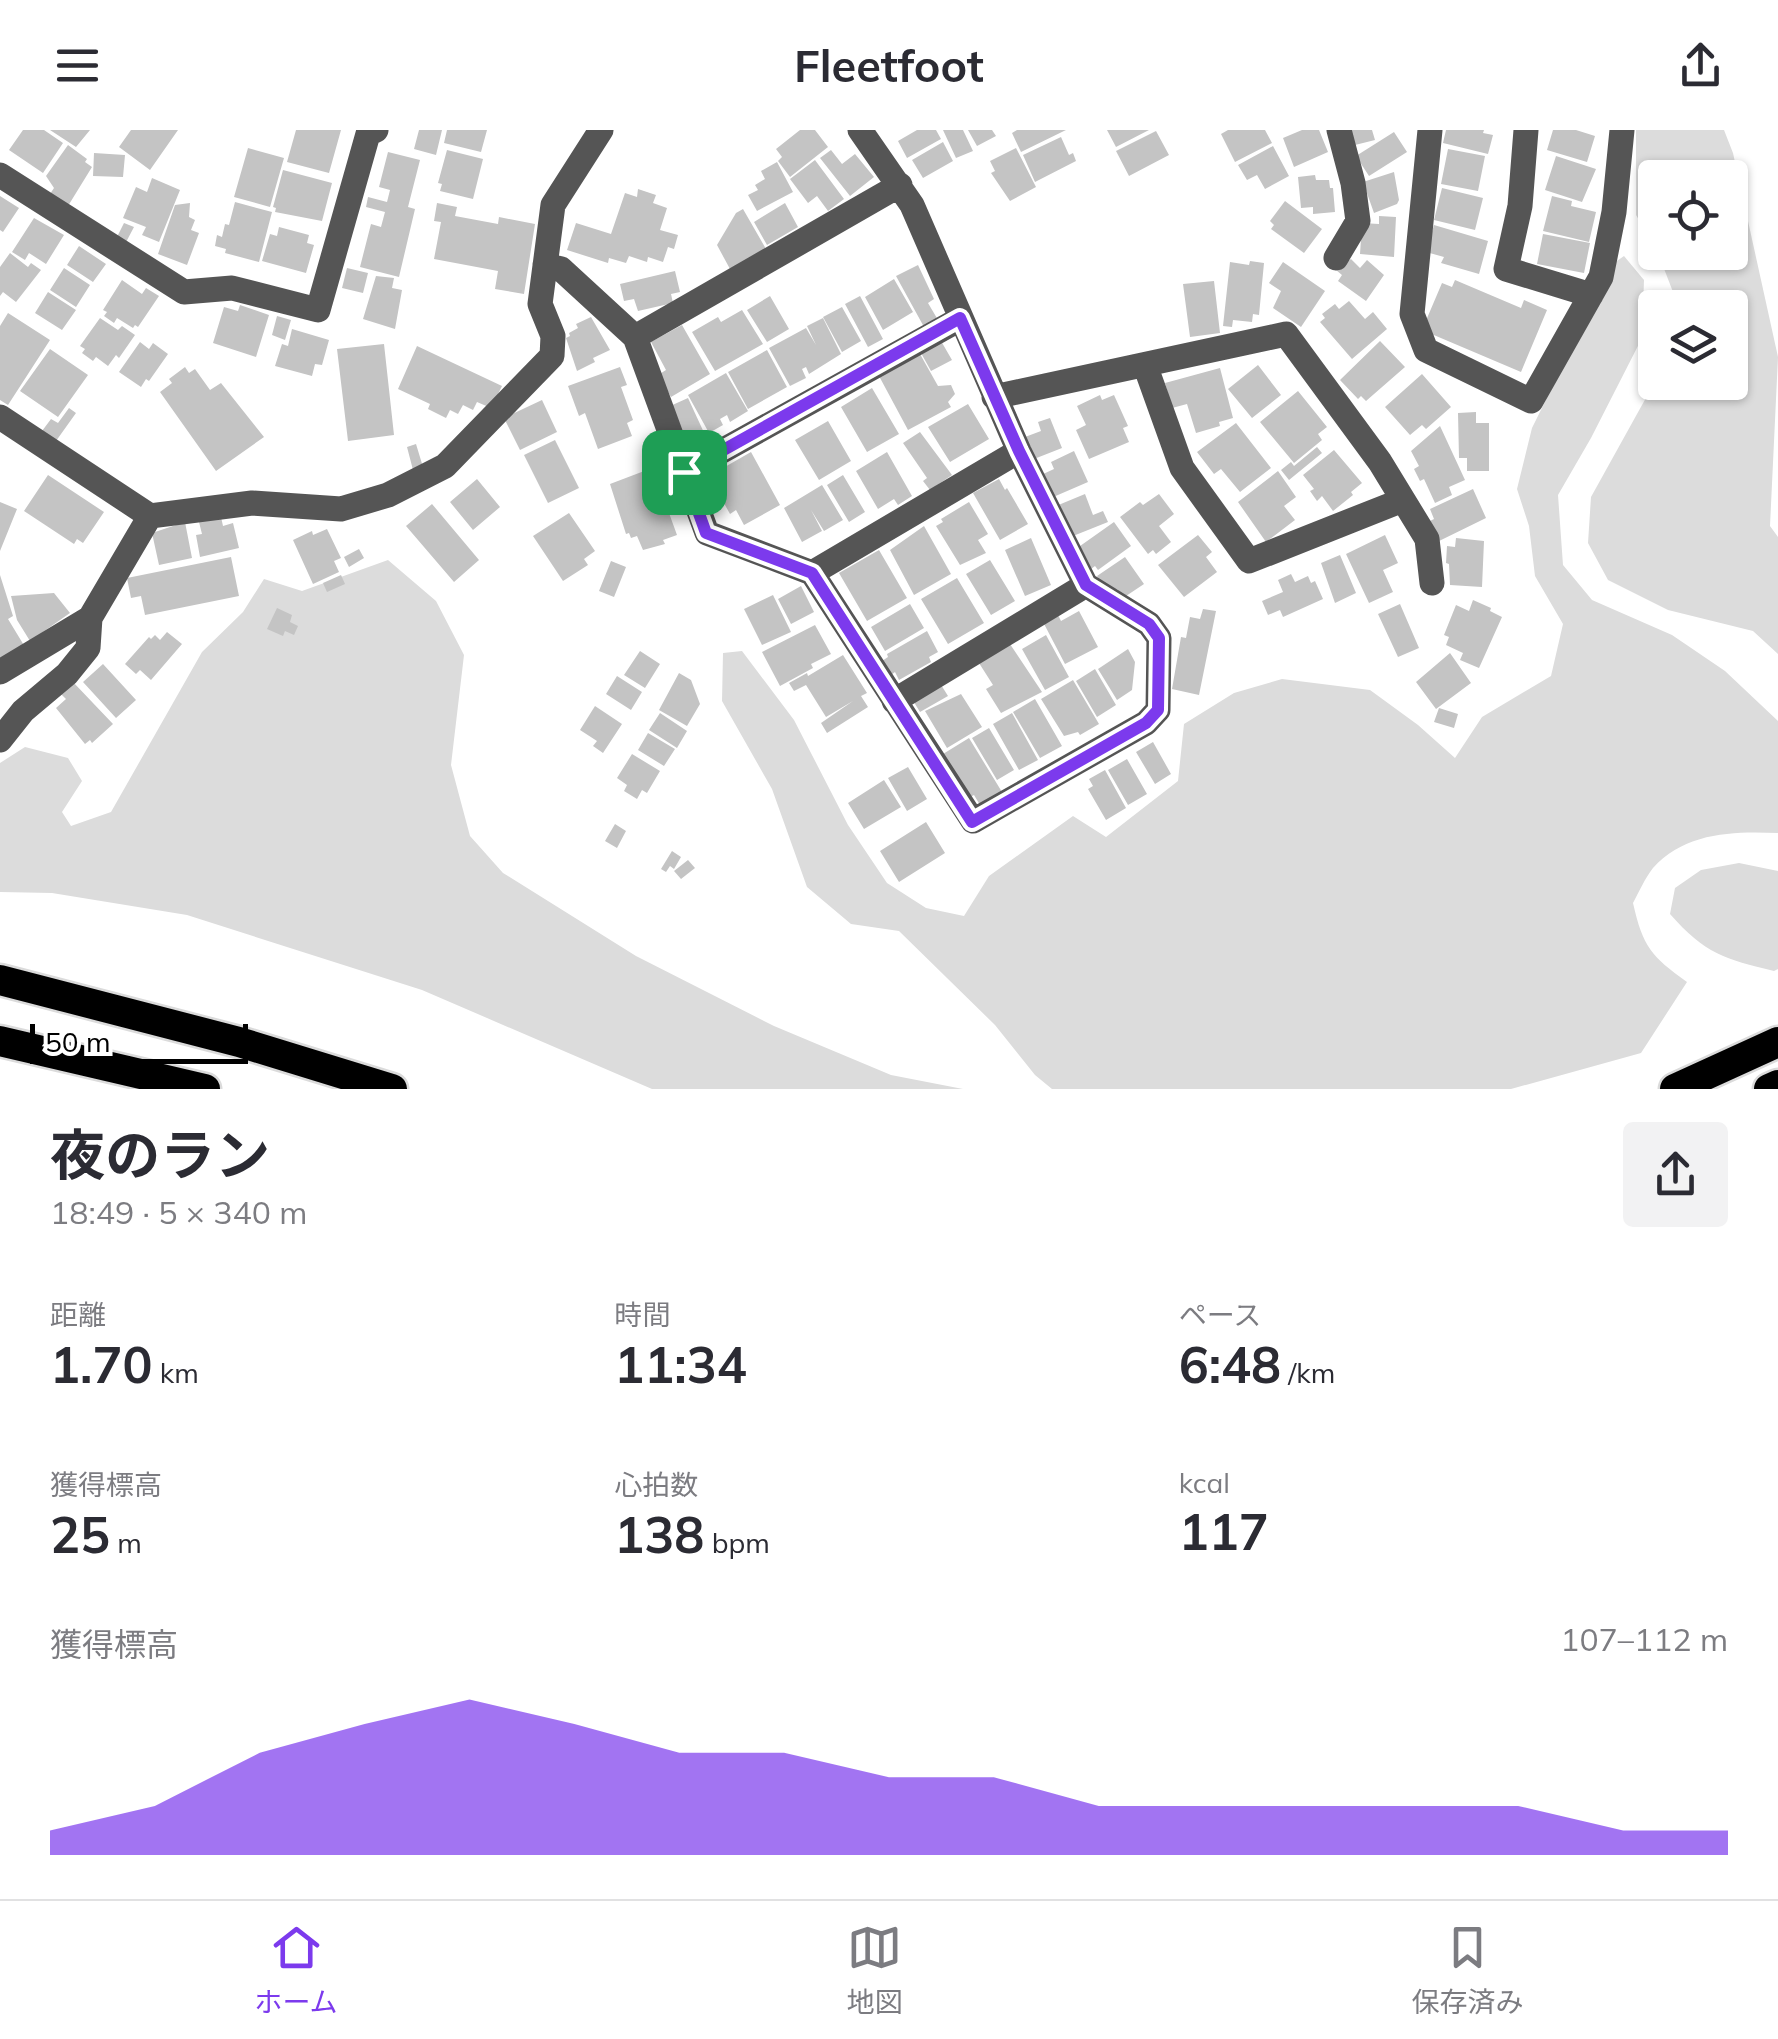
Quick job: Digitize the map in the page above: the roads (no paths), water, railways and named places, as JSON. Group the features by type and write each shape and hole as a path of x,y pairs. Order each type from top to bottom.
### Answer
{"highway":[{"path":"0,980 239,1042 392,1089"},
{"path":"0,1042 204,1089"},
{"path":"1675,1089 1778,1042"},
{"path":"1768,1089 1778,1085"}],"street":[{"path":"0,418 150,516 252,504 340,510 388,495 445,466 552,356 553,336 540,304 553,204 601,130"},
{"path":"545,265 561,268 635,337 706,533 812,573 972,822 1146,723 1158,710 1159,638 1149,624 1086,585 1019,451 900,185 860,130"},
{"path":"1336,258 1358,221 1340,130"},
{"path":"1430,130 1412,314 1426,350 1531,401 1602,276 1614,212 1622,130"},
{"path":"1526,130 1520,206 1506,269 1591,295"},
{"path":"0,175 184,292 232,288 318,310 370,131"},
{"path":"635,337 900,185"},
{"path":"684,472 960,318"},
{"path":"994,397 1286,334 1380,462 1426,539 1432,582"},
{"path":"1145,365 1182,468 1248,561 1403,500"},
{"path":"812,573 1019,451"},
{"path":"0,740 88,648 90,618 150,516"},
{"path":"894,702 1086,585"},
{"path":"0,672 90,618"}]}
